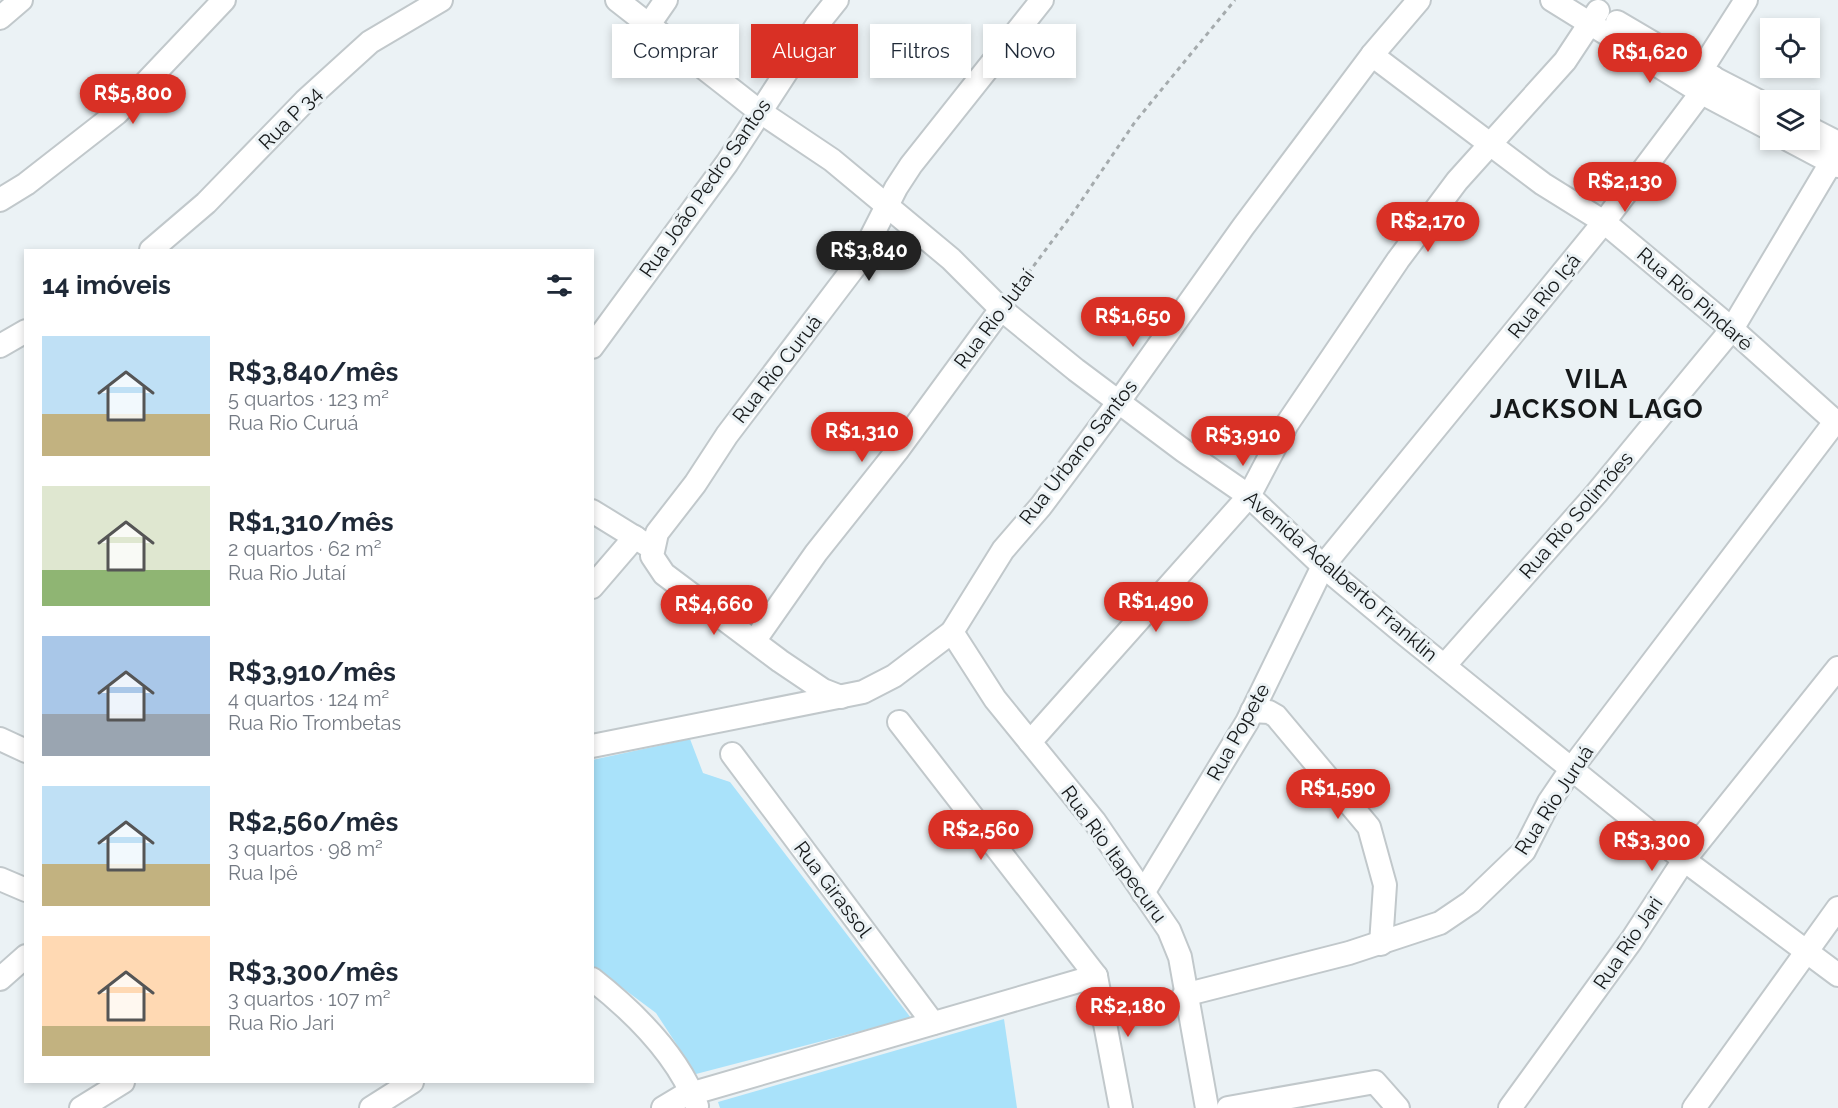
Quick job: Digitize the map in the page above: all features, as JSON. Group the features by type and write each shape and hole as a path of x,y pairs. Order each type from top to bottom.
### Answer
{"street":[{"path":"0,18 21,0"},
{"path":"0,200 26,184 117,113 224,0"},
{"name":"Rua P 34","path":"152,249 206,203 305,101 370,42 441,0"},
{"name":"Avenida Adalberto Franklin","path":"617,0 646,24"},
{"path":"649,24 666,0"},
{"name":"Rua João Pedro Santos","path":"594,344 727,163 759,111 837,0"},
{"name":"Rua Rio Curuá","path":"594,585 648,539 695,484 727,435 859,261 911,165 1042,0"},
{"name":"Rua Urbano Santos","path":"594,746 874,689 952,632 1003,550 1120,400 1243,227 1372,55 1419,0"},
{"path":"1552,0 1590,11 1702,82 1760,122"},
{"name":"Rua Rio Içá","path":"1323,566 1604,222 1702,82 1746,0"},
{"path":"1030,742 1249,496 1272,450 1345,335 1398,260 1490,142 1565,61 1590,11"},
{"name":"Rua Rio Pindaré","path":"1372,55 1543,184 1604,222 1732,330 1836,423"},
{"name":"Avenida Adalberto Franklin","path":"716,78 759,111 832,160 951,259 1001,309 1184,451 1249,496 1323,566 1684,860 1838,975"},
{"path":"1702,82 1760,103"},
{"path":"1820,139 1837,156"},
{"path":"1819,150 1837,156"},
{"name":"Rua Rio Solimões","path":"1445,665 1596,494 1732,330 1837,156"},
{"name":"Rua Rio Jutaí","path":"755,640 816,553 897,451 1001,309"},
{"path":"1,345 24,332"},
{"name":"Rua Rio Juruá","path":"1184,995 1381,944 1440,922 1471,902 1524,851 1549,802 1572,768 1836,423"},
{"path":"594,512 648,539 652,556 664,574 823,690 841,697"},
{"name":"Rua Popete","path":"1143,893 1252,711 1323,566"},
{"name":"Rua Rio Itapecuru","path":"952,632 995,699 1095,822 1174,942 1180,957 1184,995 1207,1108"},
{"name":"Rua Rio Jari","path":"1510,1108 1631,941 1684,860 1838,668"},
{"path":"1252,711 1269,712 1276,716 1369,827 1385,885 1381,944"},
{"path":"899,722 1096,976 1120,1108"},
{"path":"0,739 24,750"},
{"name":"Rua Girassol","path":"732,754 933,1023"},
{"path":"0,879 24,889"},
{"path":"1694,1108 1838,908"},
{"path":"0,979 24,958"},
{"path":"663,1108 683,1096 695,1101 933,1023 1096,976"},
{"path":"594,981 629,1008 663,1048 695,1101"},
{"path":"1228,1108 1375,1082 1398,1108"},
{"path":"81,1108 121,1083"},
{"path":"371,1108 410,1083"}],"path":[{"name":"Rua Rio Jutaí","path":"1001,309 1073,213 1135,122 1235,0"}],"shaded area":[{"path":"690,739 703,773 730,782 911,1018 696,1074 656,1013 594,967 594,760"},
{"path":"1004,1019 1017,1108 720,1108 718,1102"}],"district":[{"name":"VILA JACKSON LAGO","path":"1597,394"}]}
